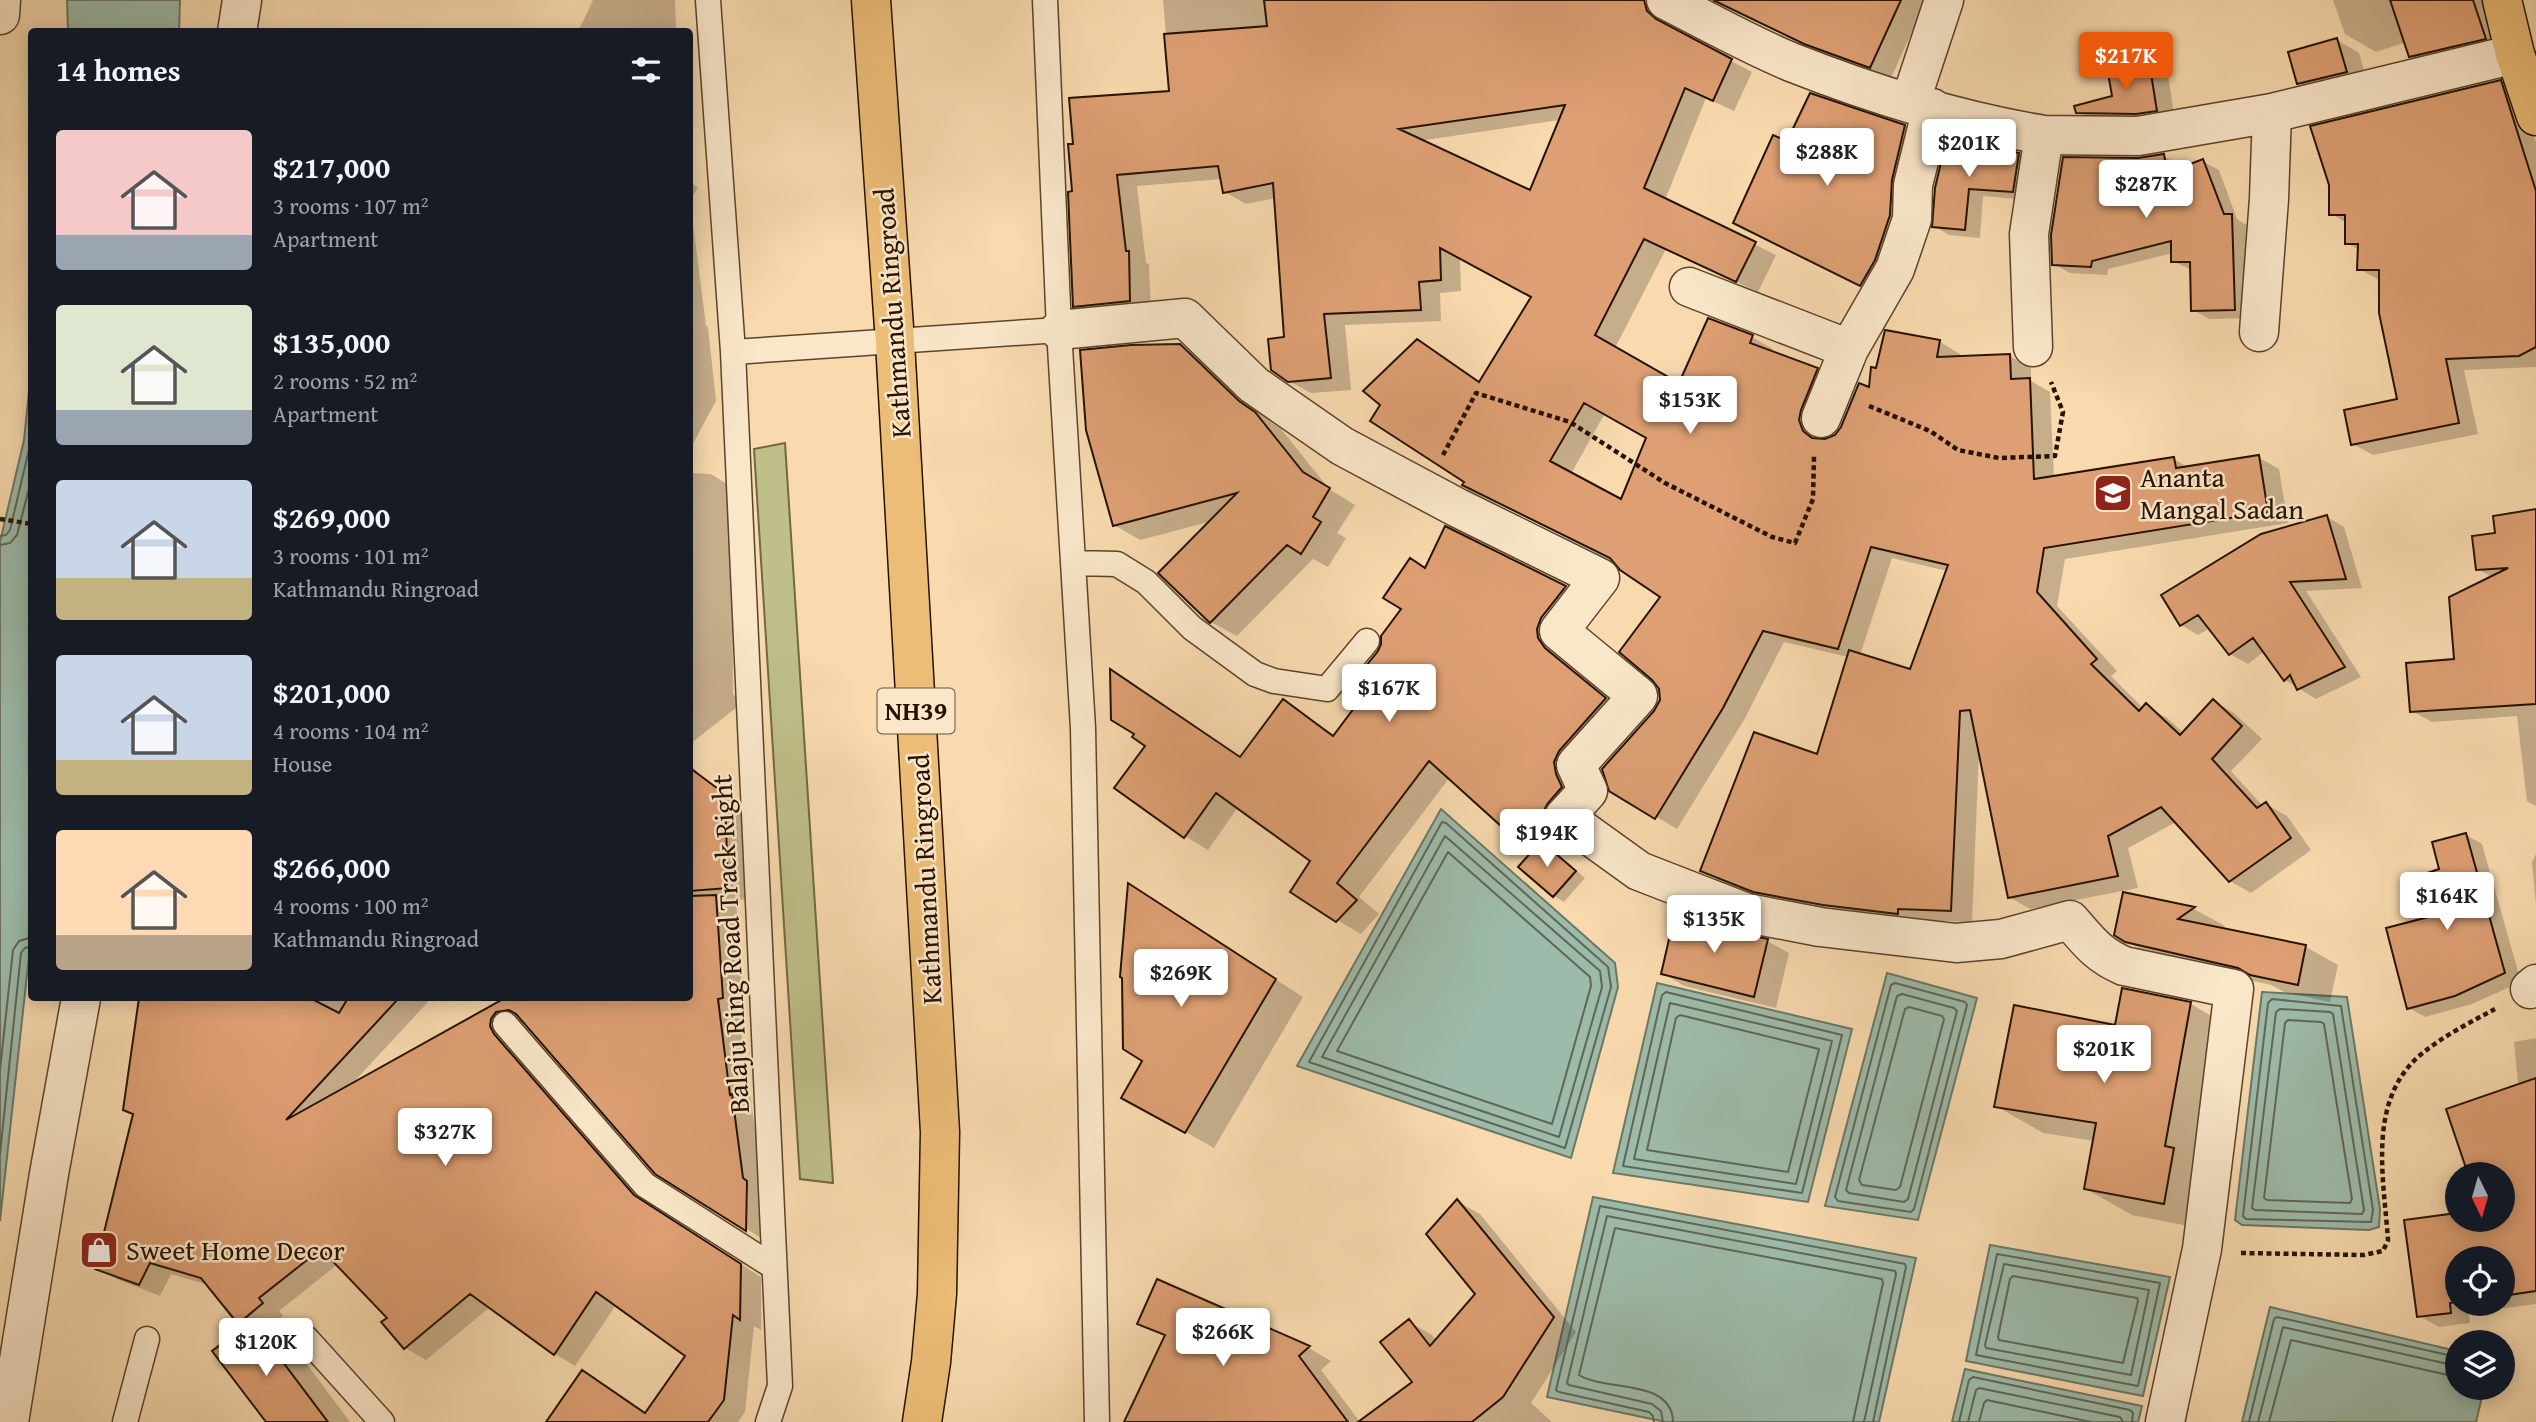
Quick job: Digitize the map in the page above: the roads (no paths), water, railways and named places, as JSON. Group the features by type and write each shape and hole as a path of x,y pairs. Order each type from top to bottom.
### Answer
{"main road":[{"name":"Kathmandu Ringroad","path":"871,0 895,342 940,1132 937,1294 925,1421"},
{"path":"2502,0 2515,54 2536,116"}],"street":[{"path":"0,15 1,0"},
{"path":"238,28 242,0"},
{"path":"1666,0 1791,61 1921,106 1998,128 2044,135 2138,136 2272,113 2515,54"},
{"path":"1828,402 1849,349 1895,269 1912,219 1921,106 1944,0"},
{"path":"2259,332 2269,199 2272,113"},
{"path":"2033,346 2029,234 2044,135"},
{"path":"1689,287 1849,349"},
{"path":"1059,330 1185,318 1254,385 1342,446 1600,578 1559,631 1638,696 1576,765 1588,791 1564,817 1639,871 1747,913 1820,927 1955,943 2001,939 2070,920 2098,953 2124,966 2234,989 2202,1249 2165,1422"},
{"path":"9,1422 80,1001"}],"lane":[{"name":"Balaju Ring Road Track Right","path":"708,0 733,352 780,1386 768,1422"},
{"path":"1045,0 1059,330 1083,727 1097,1422"},
{"path":"733,352 1059,330"},
{"path":"1073,563 1116,564 1146,582 1192,628 1255,674 1274,681 1328,689 1367,641"},
{"path":"505,1024 645,1185 774,1268"},
{"path":"125,1422 146,1339"},
{"path":"307,1339 382,1422"}],"water":[{"path":"67,0 180,0 179,28 68,28"},
{"path":"28,401 28,966 0,1221 0,542 24,440"},
{"path":"1441,809 1615,963 1618,987 1571,1158 1297,1066"},
{"path":"1887,973 1977,998 1918,1220 1825,1206"},
{"path":"1657,983 1852,1029 1808,1202 1613,1173"},
{"path":"2262,992 2347,997 2380,1209 2379,1227 2369,1230 2242,1225 2235,1220"},
{"path":"1593,1197 1916,1258 1879,1422 1666,1422 1547,1397"},
{"path":"1990,1245 2170,1277 2143,1396 1966,1361"},
{"path":"2270,1307 2445,1348 2445,1400 2481,1400 2476,1422 2242,1422"},
{"path":"1965,1369 2142,1406 2138,1422 1952,1422"}],"place":[{"name":"Ananta Mangal Sadan","path":"2113,493"},
{"name":"Sweet Home Decor","path":"99,1250"}]}
